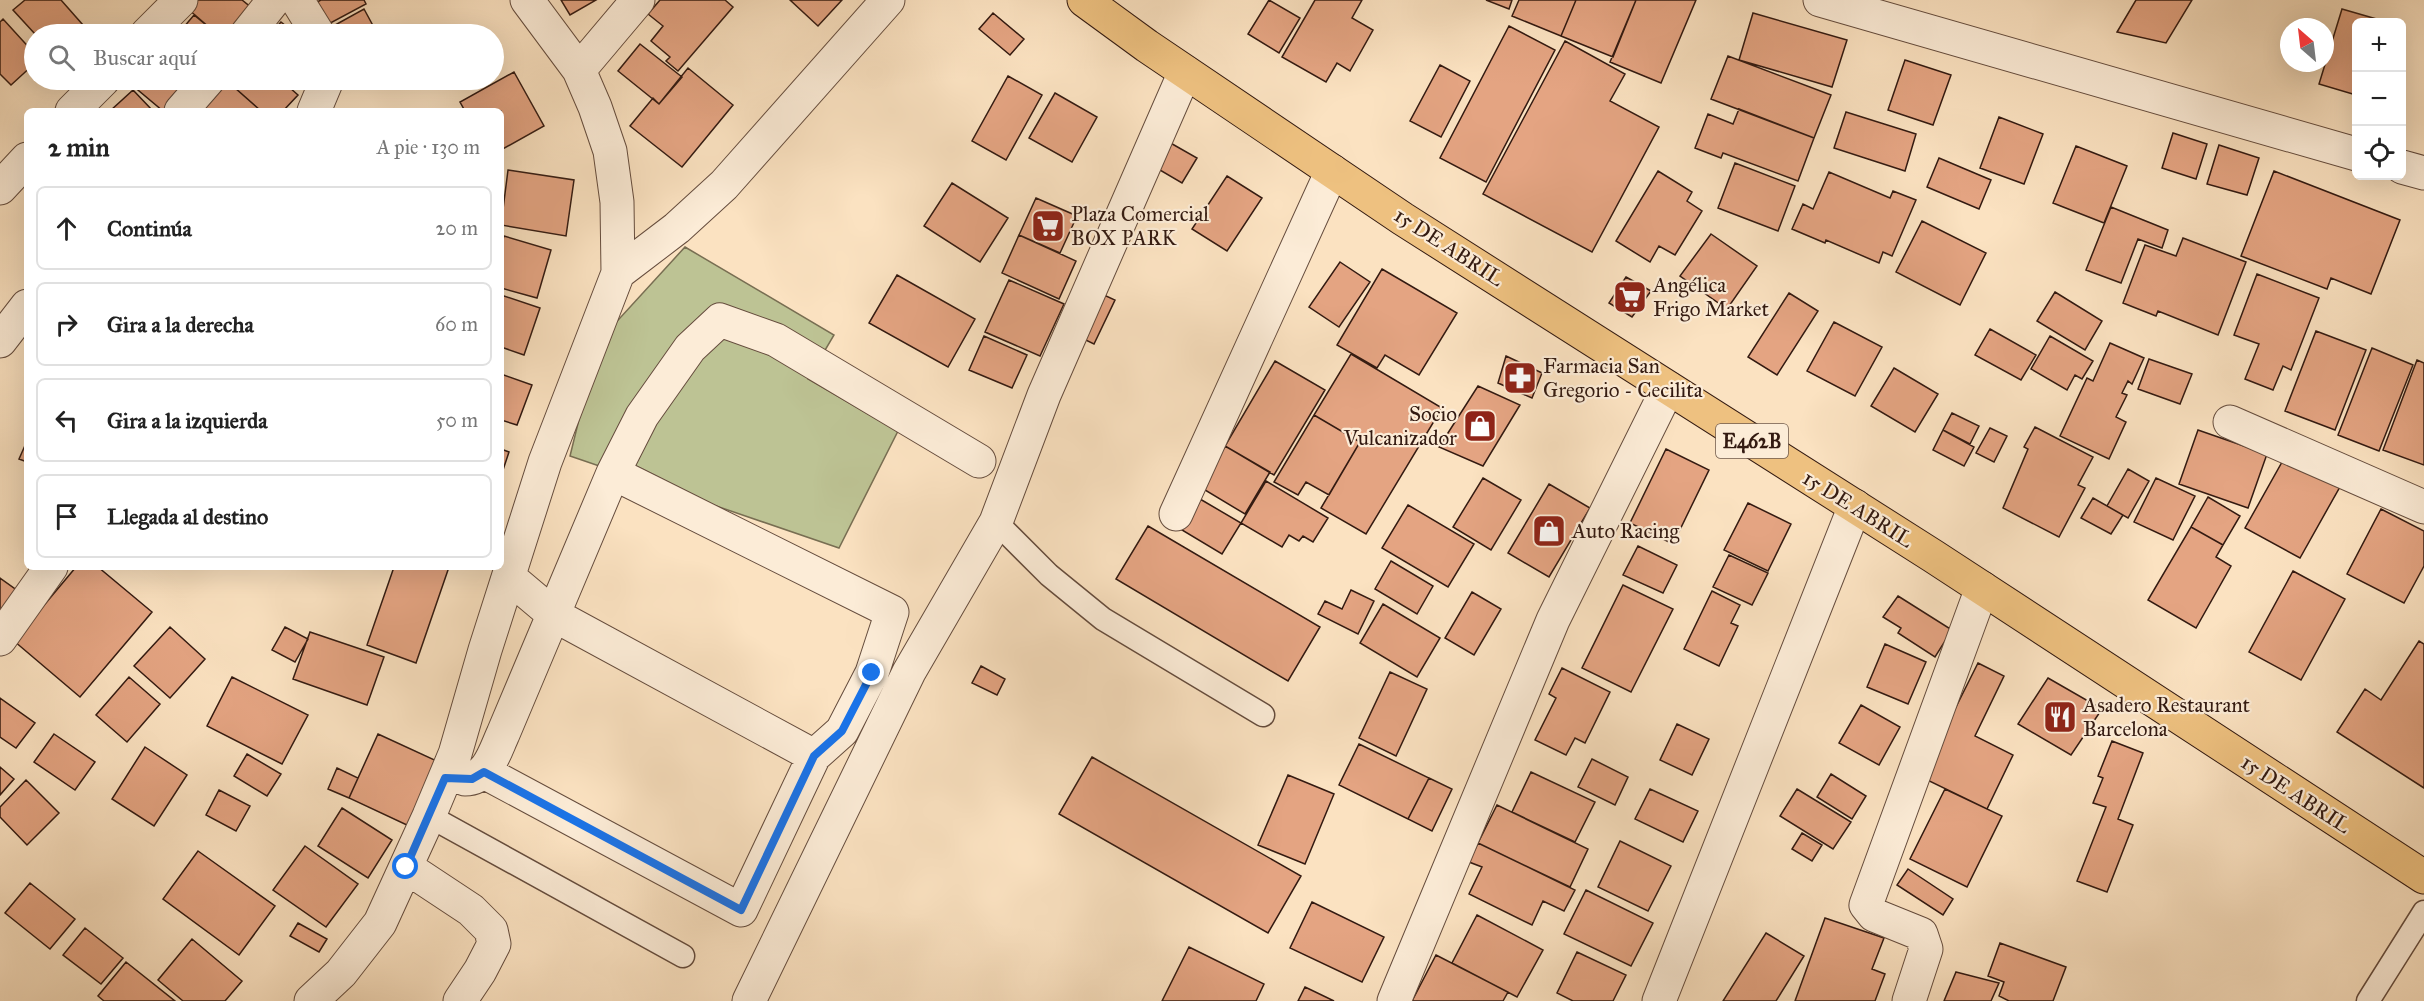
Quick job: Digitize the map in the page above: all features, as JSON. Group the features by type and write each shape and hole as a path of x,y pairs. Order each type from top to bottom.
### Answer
{"main road":[{"name":"15 DE ABRIL","path":"1084,0 1185,72 1332,171 1982,588 2424,877"}],"street":[{"path":"157,24 181,0"},
{"path":"255,24 274,0"},
{"path":"297,0 312,24"},
{"path":"313,1000 341,973 380,923 445,778 455,754 485,650 546,462 618,273 617,202 610,151 579,70 527,0"},
{"path":"579,70 638,0"},
{"path":"618,273 677,228 724,185 888,0"},
{"path":"1820,0 2352,153"},
{"path":"749,1001 909,672 996,522 1044,395 1185,72"},
{"path":"75,108 93,90"},
{"path":"184,108 199,90"},
{"path":"316,108 323,90"},
{"path":"0,188 24,162"},
{"path":"2406,167 2424,173"},
{"path":"1176,514 1332,171"},
{"path":"0,341 24,310"},
{"path":"445,778 472,779 484,772 503,734 614,473 642,416 690,348 720,320 776,340 980,461"},
{"path":"1394,1001 1553,620 1668,388"},
{"path":"2230,422 2424,507"},
{"path":"484,772 741,910 814,756 842,731 872,673 892,612 614,473"},
{"path":"1659,1001 1855,506"},
{"path":"0,639 49,570"},
{"path":"509,577 554,615 814,756"},
{"path":"1909,1001 1926,949 1921,934 1874,915 1866,905 1982,588"},
{"path":"406,867 471,910 491,930 494,944 480,971 460,1001"}],"lane":[{"path":"996,522 1049,575 1103,619 1263,715"},
{"path":"429,816 683,956"},
{"path":"2368,1001 2424,912"}],"green space":[{"path":"685,247 834,335 808,379 898,431 839,548 570,456 598,342"}],"building":[{"path":"25,0 61,0 82,24 26,24 13,10"},
{"path":"196,0 242,0 257,12 247,24 205,24 188,9"},
{"path":"321,0 364,0 366,4 329,24 321,24 311,5"},
{"path":"561,0 596,0 570,15"},
{"path":"660,0 725,0 733,7 678,71 666,61 670,57 651,41 663,26 648,14"},
{"path":"790,0 842,0 818,26"},
{"path":"1269,0 1300,18 1279,53 1248,34"},
{"path":"1315,0 1362,0 1352,18 1373,30 1350,71 1337,63 1326,82 1282,57"},
{"path":"1486,0 1512,0 1509,9"},
{"path":"1519,0 1576,0 1561,36 1512,16"},
{"path":"1576,0 1636,0 1613,57 1561,36"},
{"path":"1636,0 1696,0 1661,83 1610,62"},
{"path":"2136,0 2192,0 2166,43 2117,32"},
{"path":"364,9 372,24 337,24"},
{"path":"2342,9 2373,18 2352,18 2352,94 2319,84 2323,72 2334,72 2334,35"},
{"path":"993,13 1024,39 1010,55 979,29"},
{"path":"1753,13 1847,40 1832,87 1739,60"},
{"path":"194,15 205,24 186,24"},
{"path":"3,19 24,42 24,73 11,85 0,74 0,22"},
{"path":"1509,26 1555,50 1486,182 1440,158"},
{"path":"1565,41 1625,74 1610,101 1659,127 1592,252 1483,194"},
{"path":"640,44 682,77 659,104 618,71"},
{"path":"1728,56 1831,95 1814,138 1711,99"},
{"path":"1905,60 1951,75 1933,125 1888,110"},
{"path":"1440,65 1470,81 1441,137 1410,121"},
{"path":"688,68 733,105 682,167 630,126 653,98 659,104"},
{"path":"514,72 544,126 504,148 504,108 463,108 460,102 482,90 504,90 504,78"},
{"path":"1008,76 1042,95 1006,160 972,141"},
{"path":"133,90 150,108 113,108"},
{"path":"138,90 183,90 189,95 177,108 159,108"},
{"path":"183,90 193,90 189,95"},
{"path":"214,90 237,90 258,108 198,108"},
{"path":"237,90 292,90 298,95 286,108 258,108"},
{"path":"1055,93 1097,117 1072,162 1029,138"},
{"path":"1739,109 1814,138 1798,181 1723,153 1721,158 1695,148 1708,114 1733,124"},
{"path":"1846,112 1916,134 1905,171 1834,148"},
{"path":"1999,117 2043,134 2024,184 1980,168"},
{"path":"2173,133 2207,144 2196,179 2162,168"},
{"path":"1167,141 1197,158 1182,183 1153,166"},
{"path":"2219,145 2259,158 2247,195 2207,184"},
{"path":"2076,146 2127,166 2104,223 2053,203"},
{"path":"1939,158 1991,180 1979,209 1927,187"},
{"path":"1735,163 1795,186 1778,231 1718,208"},
{"path":"508,170 574,180 566,236 504,226"},
{"path":"1658,171 1692,192 1687,201 1702,211 1675,255 1659,246 1650,262 1616,241"},
{"path":"2274,171 2400,220 2371,294 2331,278 2327,289 2241,256"},
{"path":"1829,172 1890,198 1893,191 1916,200 1892,256 1883,252 1879,263 1826,240 1825,243 1792,229 1803,204 1813,209"},
{"path":"1227,176 1262,198 1227,251 1192,229"},
{"path":"952,183 1008,218 980,262 924,226"},
{"name":"Plaza Comercial BOX PARK","path":"1036,198 1077,216 1060,253 1019,235"},
{"path":"2111,207 2168,230 2162,248 2138,239 2121,283 2086,270"},
{"path":"1922,221 1986,253 1960,305 1896,272"},
{"path":"1711,234 1757,266 1727,309 1680,276"},
{"path":"1019,235 1076,261 1059,299 1002,273"},
{"path":"504,236 551,250 537,298 504,289"},
{"path":"2183,238 2246,262 2218,335 2158,311 2156,316 2123,303 2145,245 2176,256"},
{"path":"1340,262 1370,282 1339,327 1309,307"},
{"path":"1382,269 1457,313 1419,375 1385,355 1377,368 1337,345"},
{"path":"2257,274 2319,298 2291,370 2283,366 2273,390 2245,379 2259,344 2234,335"},
{"path":"897,275 975,319 948,367 869,323"},
{"name":"Angélica Frigo Market","path":"1626,277 1651,291 1632,317 1609,303"},
{"path":"1009,280 1064,304 1040,356 985,332"},
{"path":"1093,290 1115,300 1094,344 1073,334"},
{"path":"2055,292 2102,321 2085,350 2037,321"},
{"path":"1789,293 1818,311 1777,375 1748,357"},
{"path":"504,296 540,308 524,355 504,348"},
{"path":"1834,322 1882,347 1855,396 1807,371"},
{"path":"1990,329 2036,355 2021,380 1975,355"},
{"path":"2316,331 2366,350 2335,430 2285,411"},
{"path":"984,336 1027,355 1012,388 969,370"},
{"path":"2050,336 2093,361 2082,379 2075,375 2067,390 2031,369"},
{"path":"2110,343 2144,358 2132,384 2128,381 2122,393 2127,395 2116,417 2126,422 2109,459 2060,436 2087,378 2093,381"},
{"path":"2372,348 2413,365 2379,451 2338,435"},
{"path":"1351,354 1442,408 1366,534 1321,508 1360,442 1314,415"},
{"name":"Farmacia San Gregorio - Cecilita","path":"1506,356 1542,373 1532,398 1498,383"},
{"path":"2149,359 2192,374 2180,404 2138,389"},
{"path":"2417,360 2424,363 2424,465 2383,450"},
{"path":"1275,361 1325,390 1274,475 1225,446"},
{"path":"1894,368 1938,394 1915,432 1871,406"},
{"path":"504,375 532,385 517,425 504,421"},
{"name":"Socio Vulcanizador","path":"1478,386 1520,405 1483,466 1439,447"},
{"path":"1952,413 1979,426 1970,444 1943,430"},
{"path":"1314,415 1360,442 1329,495 1306,482 1298,495 1274,482"},
{"path":"2035,427 2093,457 2078,485 2085,488 2059,537 2003,508 2028,449 2024,447"},
{"path":"1990,428 2007,436 1994,462 1976,453"},
{"path":"1943,430 1974,447 1964,466 1933,450"},
{"path":"2198,430 2267,454 2248,508 2179,484"},
{"path":"1225,446 1270,472 1245,514 1200,487"},
{"path":"24,448 24,461 19,459"},
{"path":"1666,449 1709,470 1673,544 1630,523"},
{"path":"504,450 509,452 504,467"},
{"path":"2286,455 2341,485 2300,558 2245,528"},
{"path":"2128,469 2149,481 2128,518 2107,506"},
{"path":"1483,478 1521,500 1491,550 1453,527"},
{"path":"2156,478 2195,496 2173,540 2134,522"},
{"path":"1266,481 1328,518 1313,542 1303,536 1299,541 1289,535 1282,547 1241,523"},
{"name":"Auto Racing","path":"1549,484 1590,508 1549,577 1508,553"},
{"path":"2208,497 2240,516 2223,545 2191,527"},
{"path":"2093,498 2123,515 2111,534 2081,518"},
{"path":"1200,499 1241,523 1222,554 1182,530"},
{"path":"1748,503 1791,524 1768,571 1724,550"},
{"path":"1408,505 1474,544 1448,587 1382,548"},
{"path":"2381,509 2424,531 2424,566 2404,603 2347,574"},
{"path":"1148,526 1320,627 1288,681 1116,579"},
{"path":"2191,527 2223,545 2216,557 2231,566 2196,628 2148,600"},
{"path":"1638,546 1677,565 1663,593 1623,575"},
{"path":"1729,555 1768,573 1752,605 1713,587"},
{"path":"1391,561 1433,586 1417,614 1375,589"},
{"path":"73,570 102,570 152,612 80,697 14,641"},
{"path":"393,570 448,570 416,663 367,645"},
{"path":"2293,571 2345,599 2301,680 2249,652"},
{"path":"0,578 25,596 0,628"},
{"path":"1623,585 1673,609 1631,692 1582,668"},
{"path":"1351,590 1374,601 1358,634 1318,614 1325,601 1342,609"},
{"path":"1712,591 1740,605 1731,623 1738,626 1719,666 1684,649"},
{"path":"1472,592 1501,609 1474,655 1445,638"},
{"path":"1898,596 1952,630 1935,657 1898,633 1901,628 1883,617"},
{"path":"1383,604 1440,638 1417,677 1360,643"},
{"path":"170,627 205,659 170,698 134,666"},
{"path":"285,627 308,639 295,662 272,650"},
{"path":"310,632 384,657 367,705 293,679"},
{"path":"2419,641 2424,644 2424,788 2337,732 2365,689 2381,700"},
{"path":"1885,644 1926,662 1908,704 1867,687"},
{"path":"1978,663 2004,676 1975,736 2013,755 1987,809 1921,777"},
{"path":"981,666 1005,679 997,695 972,683"},
{"path":"1562,668 1610,692 1585,743 1575,738 1566,755 1535,740 1556,698 1549,694"},
{"path":"1390,672 1427,689 1396,756 1359,738"},
{"path":"129,677 160,704 127,742 96,715"},
{"path":"232,677 308,715 282,764 207,726"},
{"name":"Asadero Restaurant Barcelona","path":"2048,678 2102,709 2071,755 2018,724"},
{"path":"0,698 35,723 16,748 0,737"},
{"path":"1861,705 1900,727 1879,765 1839,743"},
{"path":"1677,724 1709,739 1692,775 1660,760"},
{"path":"54,734 95,762 75,790 34,762"},
{"path":"378,734 439,762 409,826 349,798"},
{"path":"2112,741 2143,753 2118,819 2133,825 2107,892 2077,881 2106,807 2093,803 2103,778 2098,776"},
{"path":"1359,744 1429,778 1408,819 1339,785"},
{"path":"145,747 187,775 154,826 112,799"},
{"path":"247,754 281,774 267,796 234,776"},
{"path":"1092,757 1301,876 1268,933 1059,814"},
{"path":"1592,759 1628,777 1615,805 1578,787"},
{"path":"0,767 14,779 0,795"},
{"path":"337,768 358,778 349,798 328,789"},
{"path":"1531,772 1595,802 1575,842 1512,812"},
{"path":"1831,774 1866,796 1852,819 1817,797"},
{"path":"1288,775 1334,794 1305,864 1258,845"},
{"path":"1429,778 1452,789 1432,831 1408,819"},
{"path":"26,780 59,813 27,845 0,817 0,807"},
{"path":"1650,789 1698,811 1683,842 1635,819"},
{"path":"1797,789 1851,822 1833,849 1780,816"},
{"path":"1945,789 2002,816 1967,887 1910,859"},
{"path":"219,790 250,806 236,831 206,815"},
{"path":"1497,805 1588,849 1570,887 1478,843"},
{"path":"342,808 392,840 368,878 318,846"},
{"path":"1802,833 1822,845 1812,861 1792,849"},
{"path":"1620,841 1671,866 1648,911 1598,887"},
{"path":"1478,843 1575,890 1564,911 1543,901 1532,925 1469,894 1482,867 1469,862"},
{"path":"305,846 358,884 326,927 273,890"},
{"path":"198,851 275,906 239,955 163,899"},
{"path":"1908,869 1953,899 1943,915 1897,885"},
{"path":"30,883 75,919 50,949 5,913"},
{"path":"1586,890 1653,923 1631,966 1564,934"},
{"path":"1312,902 1384,937 1362,982 1290,948"},
{"path":"1477,915 1543,950 1517,997 1452,963"},
{"path":"1825,918 1884,938 1872,969 1885,974 1875,1001 1795,1001"},
{"path":"298,923 327,939 319,952 290,936"},
{"path":"85,928 123,958 101,984 63,955"},
{"path":"1766,933 1804,956 1776,1001 1723,1001"},
{"path":"192,939 242,981 225,1001 183,1001 158,980"},
{"path":"2000,943 2066,967 2053,1001 2009,1001 1999,996 2004,982 1988,976"},
{"path":"1189,947 1264,984 1256,1001 1162,1001"},
{"path":"1577,952 1626,975 1613,1001 1573,1001 1557,993"},
{"path":"1436,955 1508,992 1503,1001 1412,1001"},
{"path":"126,962 175,1001 104,1001 98,996"},
{"path":"1956,972 1999,983 1991,1001 1944,1001"},
{"path":"1305,987 1334,1001 1298,1001"}],"place":[{"name":"Plaza Comercial BOX PARK","path":"1048,226"},
{"name":"Angélica Frigo Market","path":"1630,297"},
{"name":"Farmacia San Gregorio - Cecilita","path":"1520,378"},
{"name":"Socio Vulcanizador","path":"1480,426"},
{"name":"Auto Racing","path":"1549,531"},
{"name":"Asadero Restaurant Barcelona","path":"2060,717"}],"route":[{"path":"406,867 445,778 472,779 484,772 741,910 814,756 842,731 872,673"}]}
